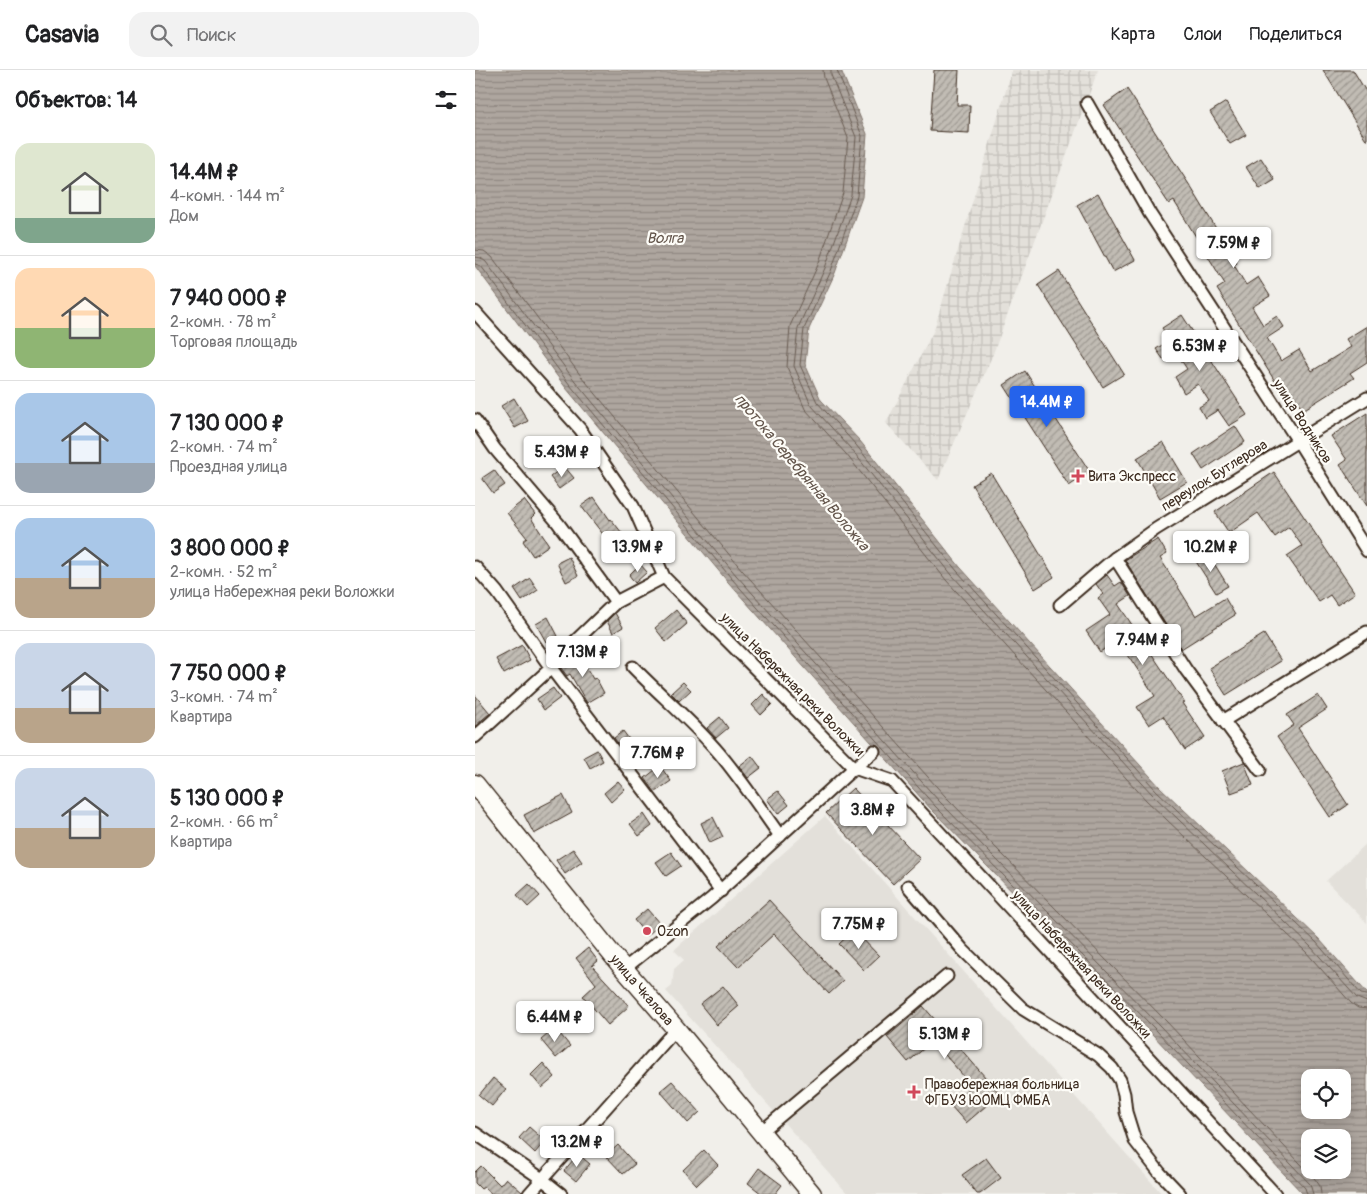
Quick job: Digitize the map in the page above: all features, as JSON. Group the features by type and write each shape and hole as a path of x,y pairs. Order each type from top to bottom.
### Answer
{"main road":[{"name":"улица Чкалова","path":"475,784 624,969 676,1029 809,1193"}],"street":[{"name":"улица Водников","path":"1087,103 1150,214 1299,441 1367,551"},
{"name":"улица Набережная реки Воложки","path":"475,312 580,429 633,506 664,577 854,768 892,781 1275,1194"},
{"name":"переулок Бутлерова","path":"1059,605 1115,558 1156,529 1367,398"},
{"path":"475,420 495,449 558,523 616,602"},
{"path":"1115,558 1167,641 1259,770"},
{"path":"475,567 497,592 551,668 721,891"},
{"path":"475,737 551,668 564,652 616,602 664,577"},
{"path":"1223,721 1367,632"},
{"path":"633,667 663,698 683,714 719,753 781,836"},
{"path":"624,969 721,891 874,751"},
{"path":"908,886 963,950 1023,1009 1099,1055 1112,1068 1120,1080 1126,1112 1135,1141 1160,1173 1180,1194"},
{"path":"761,1132 947,976"},
{"path":"529,1194 676,1029"},
{"path":"475,1133 561,1194"}],"shaded area":[{"path":"1012,70 1098,70 993,354 938,480 886,423 934,330"},
{"name":"Правобережная больница ФГБУЗ ЮОМЦ ФМБА","path":"825,816 1162,1194 848,1194 666,991 672,986 674,969 684,960 674,950"},
{"path":"1367,843 1367,923 1326,881"}],"water":[{"name":"Волга","path":"475,70 841,70 867,134 862,197 835,273 809,329 805,364 821,400 860,441 960,567 1160,787 1319,939 1367,993 1367,1194 1303,1194 1152,1034 931,809 728,582 566,388 475,266"}],"building":[{"path":"934,70 959,70 957,105 970,105 969,133 930,131"},
{"path":"1323,70 1353,70 1367,93 1367,141"},
{"path":"1127,89 1192,189 1237,263 1234,265 1246,285 1258,277 1270,296 1252,307 1263,325 1277,316 1284,327 1267,338 1281,361 1299,350 1312,371 1351,347 1346,339 1367,326 1367,362 1350,373 1354,378 1303,410 1290,390 1283,394 1217,289 1225,284 1174,201 1169,204 1104,105"},
{"path":"1226,102 1246,135 1230,144 1210,112"},
{"path":"1261,158 1275,180 1260,189 1246,167"},
{"path":"1098,193 1135,260 1113,272 1077,205"},
{"path":"1059,271 1124,374 1103,387 1038,285"},
{"path":"1182,315 1247,415 1229,426 1218,410 1205,418 1199,407 1209,401 1198,384 1184,393 1175,377 1187,369 1175,351 1163,359 1156,349 1170,340 1162,328"},
{"path":"1025,371 1090,472 1069,486 1004,385"},
{"path":"514,398 528,421 515,428 501,406"},
{"path":"1367,413 1367,506 1340,465 1347,460 1331,436"},
{"path":"1235,426 1245,442 1203,470 1193,454"},
{"path":"1163,442 1187,482 1160,498 1137,458"},
{"path":"564,466 574,478 559,489 550,477"},
{"path":"494,470 505,485 493,493 482,478"},
{"path":"1274,472 1355,593 1337,605 1330,595 1319,602 1287,556 1302,546 1289,527 1275,537 1258,513 1229,533 1215,512"},
{"path":"991,473 1054,577 1035,589 972,485"},
{"path":"594,497 622,533 609,542 581,506"},
{"path":"524,500 535,514 531,518 549,545 533,556 523,541 527,538 507,513"},
{"path":"1158,539 1167,554 1160,558 1196,616 1225,598 1235,615 1181,649 1125,560"},
{"path":"1207,552 1228,586 1216,593 1195,560"},
{"path":"569,557 578,576 566,582 557,563"},
{"path":"640,564 647,572 635,583 629,575"},
{"path":"1107,575 1115,586 1121,582 1130,596 1118,604 1184,702 1182,703 1205,737 1185,750 1163,716 1149,725 1137,707 1155,696 1118,640 1100,652 1086,631 1110,615 1098,598 1103,594 1096,584"},
{"path":"530,578 538,590 522,601 514,589"},
{"path":"676,610 687,624 666,642 655,628"},
{"path":"615,613 623,627 613,633 607,621"},
{"path":"548,617 558,636 546,642 536,624"},
{"path":"1264,634 1281,661 1226,695 1209,668"},
{"path":"522,645 530,660 504,674 496,659"},
{"path":"578,653 593,679 596,678 604,693 587,703 570,674 567,676 561,668 568,659"},
{"path":"683,682 691,690 679,701 671,693"},
{"path":"553,688 560,698 544,710 537,699"},
{"path":"763,694 772,704 761,715 752,705"},
{"path":"475,695 490,713 475,726"},
{"path":"1318,695 1327,709 1298,728 1348,805 1330,817 1277,737 1294,725 1287,715"},
{"path":"720,717 728,728 716,738 707,728"},
{"path":"623,731 634,746 625,752 614,738"},
{"path":"597,750 603,761 590,768 584,757"},
{"path":"752,756 761,768 748,778 739,766"},
{"path":"1244,762 1253,785 1231,793 1222,771"},
{"path":"660,766 671,781 655,792 645,778"},
{"path":"618,781 625,789 611,802 604,793"},
{"path":"853,788 920,859 893,884 826,813"},
{"path":"778,791 789,805 778,814 767,799"},
{"path":"563,795 572,813 534,834 524,815"},
{"path":"644,814 652,826 639,836 630,824"},
{"path":"713,817 723,837 710,843 701,823"},
{"path":"573,849 582,862 565,874 556,860"},
{"path":"671,852 681,866 666,876 656,862"},
{"path":"529,884 540,896 528,907 517,895"},
{"path":"769,900 843,981 829,994 774,934 738,967 718,946"},
{"path":"647,909 660,924 647,936 634,920"},
{"path":"854,930 879,956 864,970 839,944"},
{"path":"588,948 598,961 592,966 629,1006 608,1025 583,996 596,984 576,958"},
{"path":"723,986 739,1006 717,1025 700,1004"},
{"path":"923,1006 1000,1094 966,1123 950,1105 972,1086 933,1041 908,1062 887,1037"},
{"path":"555,1028 570,1046 556,1058 541,1040"},
{"path":"543,1063 555,1077 542,1088 531,1075"},
{"path":"493,1078 506,1089 492,1106 479,1095"},
{"path":"672,1081 700,1112 688,1123 660,1091"},
{"path":"529,1127 545,1141 535,1153 519,1138"},
{"path":"618,1145 635,1164 623,1174 606,1156"},
{"path":"704,1150 718,1165 697,1185 683,1170"},
{"path":"578,1154 590,1164 576,1181 564,1171"},
{"path":"986,1158 1001,1178 980,1194 977,1194 962,1175"},
{"path":"481,1166 500,1185 506,1178 522,1194 492,1194 484,1187 481,1189 475,1183 475,1172"},
{"path":"759,1168 782,1185 775,1194 762,1194 748,1183"}],"place":[{"name":"Вита Экспресс","path":"1078,476"},
{"name":"Ozon","path":"647,931"},
{"name":"Правобережная больница ФГБУЗ ЮОМЦ ФМБА","path":"914,1092"}],"water label":[{"name":"протока Серебрянная Воложка","path":"802,472"}]}
